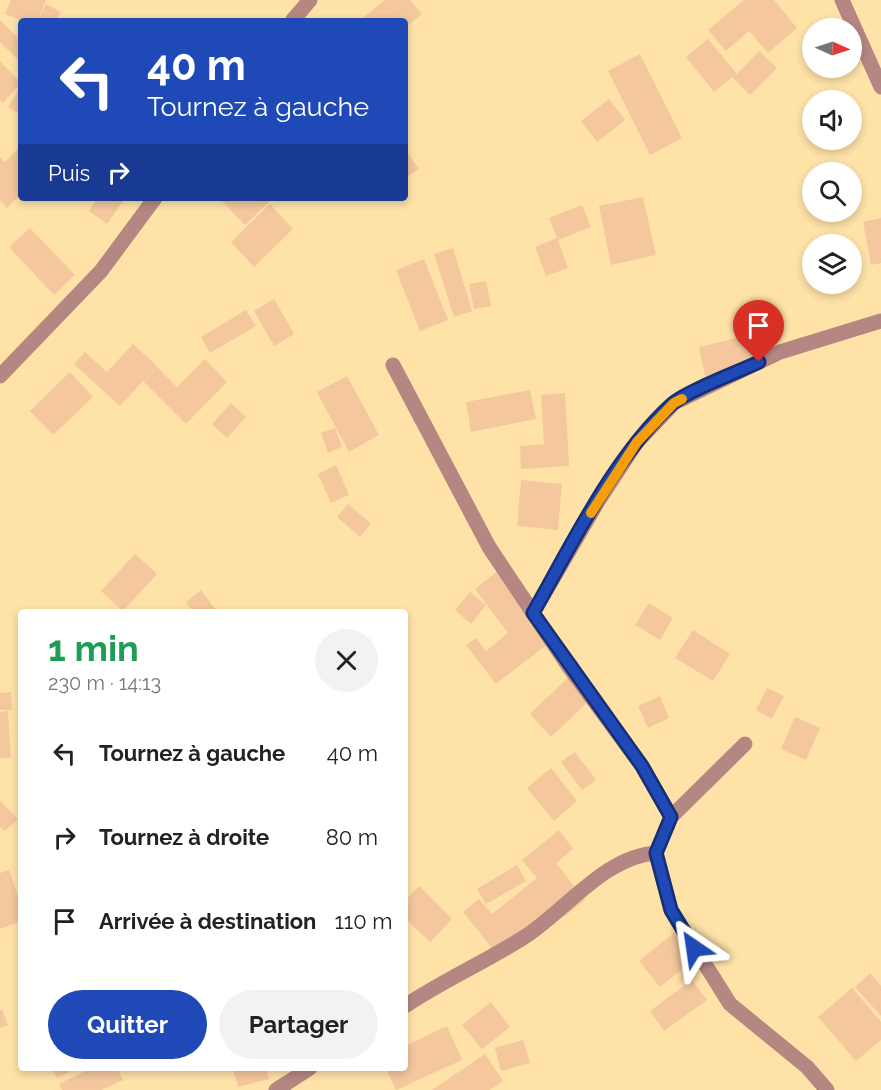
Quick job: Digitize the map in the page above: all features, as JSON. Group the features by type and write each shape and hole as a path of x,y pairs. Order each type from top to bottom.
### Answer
{"street":[{"path":"295,18 310,0"},
{"path":"842,0 881,87"},
{"path":"0,376 101,271 153,201"},
{"path":"533,613 597,503 637,442 674,403 780,352 881,321"},
{"path":"393,365 489,547 642,766 671,817"},
{"path":"745,744 671,817 656,853 671,910 730,1004 807,1067 827,1090"},
{"path":"408,1004 440,983 528,934 611,870 642,854 656,853"},
{"path":"276,1090 305,1071"}],"building":[{"path":"11,0 46,0 39,18 18,19 5,14"},
{"path":"385,0 410,0 422,14 408,26 408,18 363,18"},
{"path":"744,0 774,0 797,28 768,53 749,31 726,51 708,30"},
{"path":"46,4 61,12 58,18 39,18"},
{"path":"0,20 18,38 18,60 0,42"},
{"path":"708,39 737,74 759,51 777,68 750,95 732,77 714,92 686,57"},
{"path":"640,54 682,138 650,155 608,71"},
{"path":"0,61 18,80 18,86 3,103 0,100"},
{"path":"18,91 18,113 8,107"},
{"path":"609,99 625,120 597,142 581,121"},
{"path":"18,149 18,197 7,208 0,200 0,157 5,162"},
{"path":"408,153 419,169 408,176"},
{"path":"643,197 656,255 611,265 599,206"},
{"path":"95,201 123,201 107,224 89,211"},
{"path":"222,201 270,201 245,225"},
{"path":"270,204 293,229 254,267 231,242"},
{"path":"582,205 591,227 558,240 568,268 546,276 535,247 557,238 549,218"},
{"path":"881,218 881,263 871,265 863,222"},
{"path":"30,228 75,275 54,295 9,247"},
{"path":"453,248 472,311 454,317 434,254"},
{"path":"424,259 448,320 420,331 396,270"},
{"path":"486,281 491,306 474,309 469,284"},
{"path":"274,299 294,334 274,346 254,311"},
{"path":"246,310 256,326 210,353 201,337"},
{"path":"762,332 769,362 705,376 699,347"},
{"path":"133,344 157,366 120,406 74,364 85,352 107,372"},
{"path":"205,359 227,382 186,424 143,381 157,367 177,387"},
{"path":"70,372 93,397 53,435 30,411"},
{"path":"347,376 379,435 349,452 317,392"},
{"path":"530,390 536,419 471,432 466,402"},
{"path":"565,393 569,466 521,469 520,446 544,444 541,395"},
{"path":"231,403 246,417 227,438 212,424"},
{"path":"335,428 342,447 328,453 321,433"},
{"path":"336,465 349,495 331,503 318,474"},
{"path":"521,480 562,484 558,530 517,526"},
{"path":"348,504 371,524 360,537 337,517"},
{"path":"135,554 157,574 125,609 121,609 101,591"},
{"path":"499,570 553,640 496,684 466,645 476,638 486,651 508,633 475,589"},
{"path":"201,590 215,609 191,609 186,602"},
{"path":"470,592 486,605 471,624 455,610"},
{"path":"649,603 673,618 660,640 635,625"},
{"path":"693,630 730,654 713,681 675,658"},
{"path":"576,670 597,693 551,737 530,714"},
{"path":"767,688 784,696 772,719 756,710"},
{"path":"11,692 12,710 0,710 0,693"},
{"path":"660,696 669,718 648,728 638,706"},
{"path":"8,711 11,758 0,758 0,712"},
{"path":"795,717 820,728 806,760 781,749"},
{"path":"575,752 596,780 582,790 561,762"},
{"path":"551,768 577,801 554,821 527,788"},
{"path":"0,801 18,819 5,831 0,827"},
{"path":"559,830 573,849 556,863 585,900 564,917 555,905 496,953 463,912 479,899 492,914 537,878 522,860"},
{"path":"517,865 526,881 486,904 477,889"},
{"path":"9,870 18,896 18,922 0,929 0,873"},
{"path":"419,886 452,919 430,942 408,921 408,898"},
{"path":"686,923 707,949 660,987 639,961"},
{"path":"870,973 881,986 881,1016 855,987"},
{"path":"692,980 707,1000 664,1031 650,1011"},
{"path":"852,988 881,1022 881,1040 856,1061 818,1017"},
{"path":"491,1002 510,1027 482,1049 462,1025"},
{"path":"2,1009 8,1025 0,1028 0,1010"},
{"path":"447,1026 462,1060 396,1090 387,1071 408,1071 408,1045"},
{"path":"523,1040 530,1063 501,1071 495,1048"},
{"path":"485,1054 503,1081 490,1090 432,1090"},
{"path":"54,1071 70,1071 70,1072 57,1078"},
{"path":"86,1071 118,1071 123,1080 102,1090 62,1090 59,1084"},
{"path":"234,1071 267,1071 269,1079 238,1087"}],"slow traffic":[{"path":"591,513 637,442 674,403 682,399"}],"route":[{"path":"694,948 671,910 656,853 671,817 642,766 569,667 533,613 597,503 637,442 674,403 759,362"}]}
